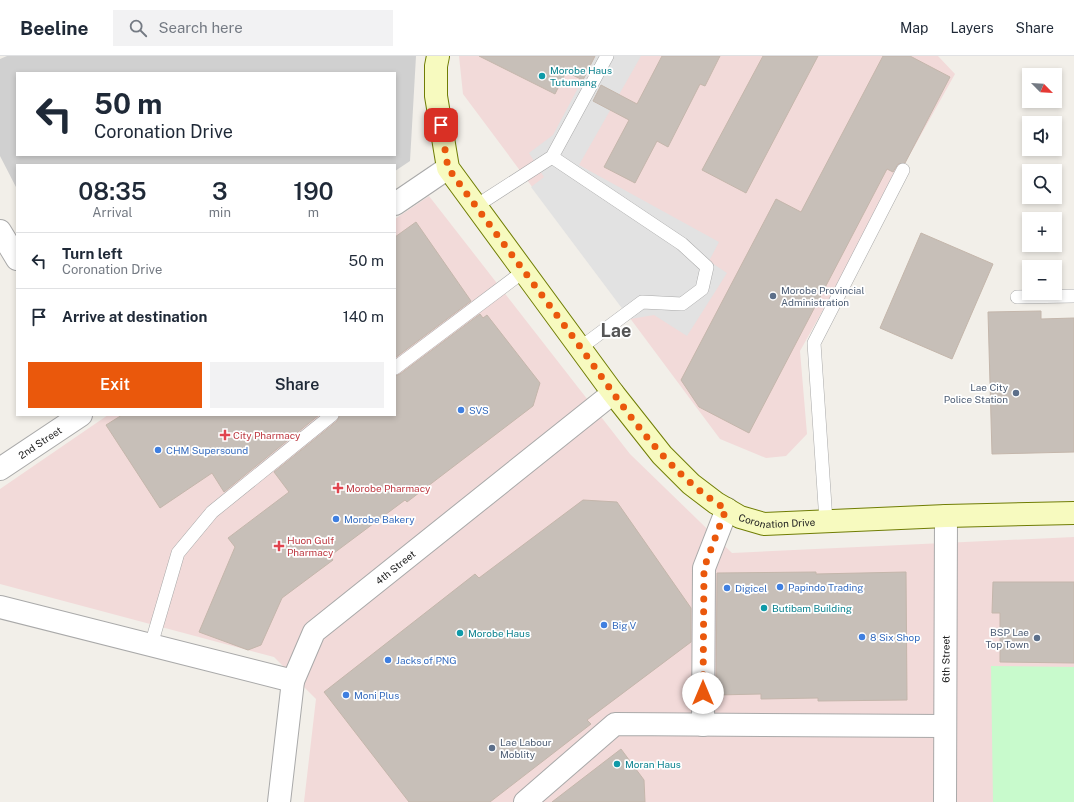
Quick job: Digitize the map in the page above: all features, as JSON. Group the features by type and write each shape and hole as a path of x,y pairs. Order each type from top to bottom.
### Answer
{"street":[{"name":"Coronation Drive","path":"438,56 436,66 436,96 448,168 613,393 662,455 691,484 716,503 740,517 764,524 946,516 1074,514"},
{"path":"396,203 448,168"},
{"path":"0,231 16,257"},
{"name":"4th Street","path":"279,802 293,681 314,632 613,393"},
{"name":"2nd Street","path":"0,469 80,416"},
{"path":"703,725 704,568 726,509"},
{"name":"6th Street","path":"945,802 944,726 946,516"},
{"path":"0,607 293,681"},
{"path":"525,802 615,724 944,726"}],"lane":[{"path":"476,206 552,157 607,56"},
{"path":"552,157 682,244 707,267 702,289 682,304 642,302 580,348"},
{"path":"826,521 814,343 903,170"},
{"path":"396,367 524,271"},
{"path":"1017,297 1074,296"},
{"path":"151,645 178,553 212,512 331,416"}],"shaded area":[{"path":"7,56 416,56 410,161 396,170 396,164 16,164 16,187 0,156 0,59"},
{"path":"459,56 938,56 955,74 800,351 807,434 786,456 766,458 720,439 463,94"},
{"path":"595,56 641,56 579,165 719,242 709,261 727,273 687,336 654,315 630,319 531,187 544,177 529,153 553,135"},
{"path":"429,196 630,454 732,553 1074,537 1074,802 304,802 316,699 274,657 0,584 0,489 107,416 396,416 396,218"}],"green space":[{"path":"991,666 1074,667 1074,802 993,802"}],"building":[{"name":"Morobe Haus Tutumang","path":"479,56 595,56 583,80 566,72 555,94"},
{"path":"662,56 720,56 705,86 700,84 668,147 657,141 635,183 604,167 629,120 593,101 601,85 637,104"},
{"path":"763,56 818,56 746,193 702,170"},
{"name":"Morobe Provincial Administration","path":"883,56 910,56 950,77 905,163 898,164 893,172 887,169 749,433 699,407 681,380 776,199 801,212"},
{"path":"416,222 471,301 396,357 396,236"},
{"path":"921,233 993,264 952,359 880,328"},
{"name":"Lae City Police Station","path":"1041,311 1041,319 1074,318 1074,452 992,454 988,312"},
{"path":"480,314 483,318 487,315 540,383 533,406 407,502 405,500 330,556 333,560 282,598 261,645 248,650 199,632 235,547 228,538 289,492 274,472 337,421 340,416 396,416 396,376"},
{"path":"120,416 318,416 224,492 212,473 160,508 106,425"},
{"path":"583,500 617,502 691,608 691,642 587,720 591,724 490,802 409,802 324,692 475,574 479,578"},
{"path":"816,572 816,574 906,572 907,700 818,701 818,698 761,699 761,694 716,695 717,573"},
{"name":"BSP Lae Top Town","path":"993,582 1074,582 1074,663 1000,662 1000,613 992,613"},
{"name":"Moran Haus","path":"621,749 644,780 645,802 552,802"}],"place":[{"name":"Morobe Haus Tutumang","path":"542,76"},
{"name":"Morobe Provincial Administration","path":"773,296"},
{"name":"Lae City Police Station","path":"1016,393"},
{"name":"SVS","path":"461,410"},
{"name":"City Pharmacy","path":"225,435"},
{"name":"CHM Supersound","path":"158,450"},
{"name":"Morobe Pharmacy","path":"338,488"},
{"name":"Morobe Bakery","path":"336,519"},
{"name":"Huon Gulf Pharmacy","path":"279,546"},
{"name":"Papindo Trading","path":"780,587"},
{"name":"Digicel","path":"727,588"},
{"name":"Butibam Building","path":"764,608"},
{"name":"Big V","path":"604,625"},
{"name":"Morobe Haus","path":"460,633"},
{"name":"8 Six Shop","path":"862,637"},
{"name":"BSP Lae Top Town","path":"1037,638"},
{"name":"Jacks of PNG","path":"388,660"},
{"name":"Moni Plus","path":"346,695"},
{"name":"Lae Labour Moblity","path":"492,748"},
{"name":"Moran Haus","path":"617,764"}],"district":[{"name":"Lae","path":"616,331"}],"route":[{"path":"441,125 448,168 613,393 662,455 691,484 726,509 704,568 703,693"}]}
